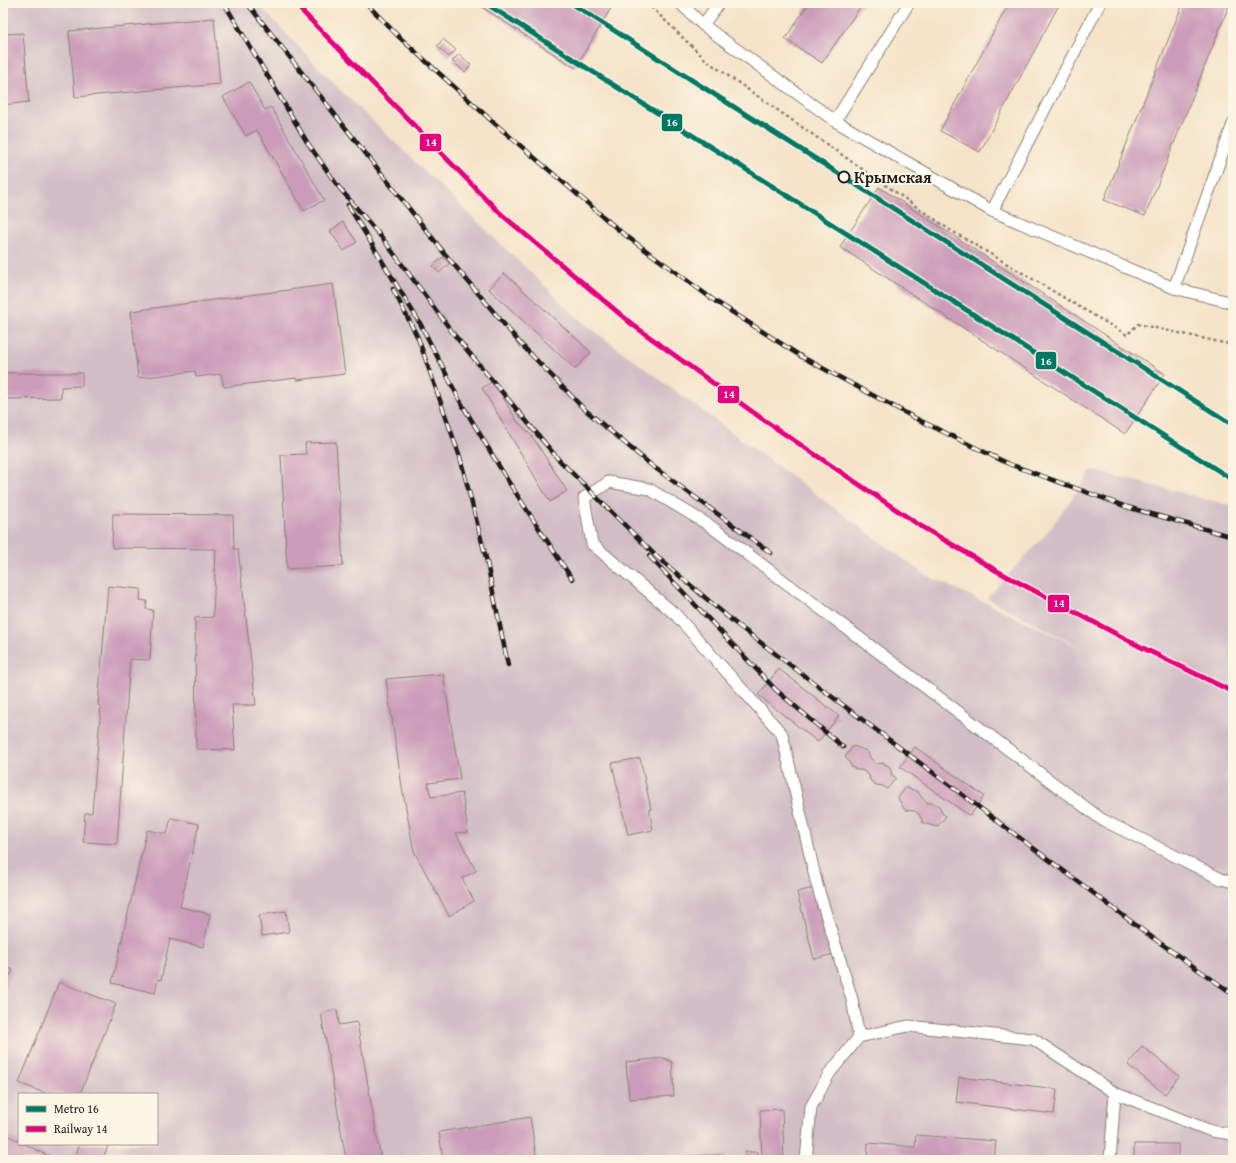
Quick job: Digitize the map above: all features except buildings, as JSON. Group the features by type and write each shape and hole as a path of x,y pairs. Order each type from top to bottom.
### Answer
{"lane":[{"path":"680,3 703,25 835,121 992,211 1174,288 1233,303"},
{"path":"703,25 719,3"},
{"path":"835,121 909,3"},
{"path":"992,211 1100,3"},
{"path":"1174,288 1233,124"},
{"path":"859,1037 852,999 818,885 782,734 675,614 592,544 584,498 609,482 649,489 709,525 1101,818 1221,879 1233,882"},
{"path":"806,1160 811,1107 829,1074 859,1037 908,1026 1033,1039 1115,1093 1210,1131 1233,1134"},
{"path":"1110,1160 1115,1093"}],"path":[{"path":"647,3 707,61 950,230 1127,335 1138,324 1233,345"}],"shaded area":[{"path":"3,3 257,3 338,88 582,322 924,574 1088,651 987,598 1046,534 1092,470 1233,506 1233,1160 3,1160"}],"railway":[{"path":"224,3 307,142 337,185 383,239 456,337 559,460 656,556 735,623 831,696 1153,938 1233,994"},
{"path":"247,3 445,254 519,342 583,408 651,465 771,553"},
{"path":"366,3 398,36 493,122 621,232 715,301 802,357 915,418 1009,464 1127,507 1233,537"},
{"path":"348,205 421,325 460,401 508,481 572,579"},
{"path":"393,289 418,338 460,457 486,558 508,665"},
{"path":"649,556 776,690 843,747"}],"metro line":[{"name":"16","path":"485,3 1233,480"},
{"name":"16","path":"571,3 1233,425"}],"rail line":[{"name":"14","path":"294,3 501,214 633,325 761,418 919,525 997,571 1141,647 1233,692"}],"place":[{"name":"Крымская","path":"844,177"}]}
